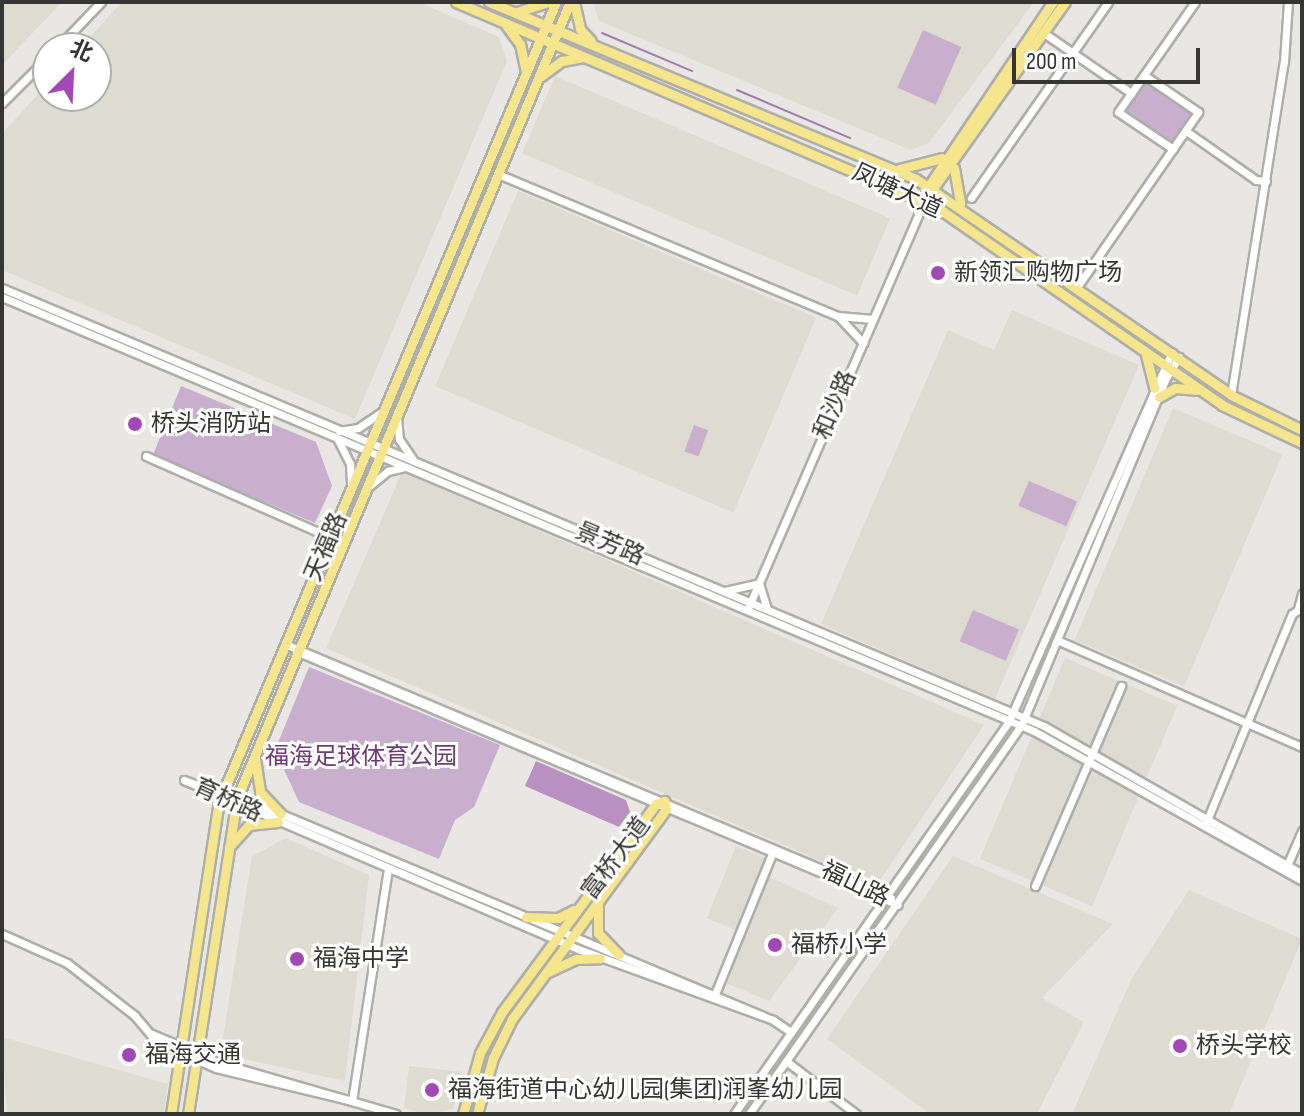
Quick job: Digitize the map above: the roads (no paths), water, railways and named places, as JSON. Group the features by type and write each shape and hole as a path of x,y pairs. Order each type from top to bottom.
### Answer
{"main road":[{"name":"凤塘大道","path":"456,2 924,201 1238,416 1302,443"},
{"name":"凤塘大道","path":"489,2 897,169 964,209 1231,395 1302,430"},
{"path":"511,11 547,2"},
{"name":"天福路","path":"171,1114 223,795 556,2"},
{"path":"572,2 580,29 601,47"},
{"name":"天福路","path":"188,1114 236,800 572,2"},
{"name":"和沙路","path":"924,201 1053,2"},
{"name":"和沙路","path":"951,158 1065,2"},
{"path":"503,22 520,43 526,73"},
{"path":"538,78 562,61 592,58"},
{"path":"897,169 926,166 951,158 954,192 964,209"},
{"path":"1142,349 1152,366 1156,393 1175,388 1201,391"},
{"path":"225,858 249,825 280,818 266,801 256,781 258,747"},
{"name":"富桥大道","path":"477,1114 493,1058 521,1006 602,895 662,805"},
{"name":"富桥大道","path":"463,1114 480,1053 510,999 580,905 662,805"},
{"path":"602,895 595,926 602,941 619,955"},
{"path":"526,917 558,918 580,905"},
{"path":"542,976 566,962 600,958"}],"street":[{"path":"72,32 101,2"},
{"path":"971,198 1108,2"},
{"path":"1173,149 1118,112 1195,2"},
{"path":"1231,395 1266,181 1288,2"},
{"path":"1044,33 1131,93"},
{"path":"2,103 32,73"},
{"path":"1077,287 1198,112 1144,75"},
{"path":"1186,131 1256,180 1266,181"},
{"path":"498,174 838,316 873,319"},
{"name":"和沙路","path":"749,606 924,201"},
{"name":"景芳路","path":"2,288 382,453 414,462 723,591 749,606 769,611 1012,718"},
{"name":"景芳路","path":"2,297 338,434"},
{"path":"838,316 863,343"},
{"path":"734,1114 1012,718 1167,367 1176,355"},
{"path":"749,1114 1023,722 1156,393"},
{"path":"350,488 350,464 338,434 358,428 383,411"},
{"path":"397,416 399,439 414,462"},
{"name":"景芳路","path":"382,453 405,467 749,606 1023,722 1286,868"},
{"path":"146,456 330,537"},
{"path":"367,489 388,471 405,467"},
{"path":"723,591 759,583 769,611"},
{"path":"1206,824 1289,624 1301,610 1302,594"},
{"path":"1056,643 1302,747"},
{"name":"福山路","path":"285,644 898,905"},
{"path":"1035,886 1121,686"},
{"name":"育桥路","path":"223,795 526,917 558,935"},
{"name":"育桥路","path":"280,818 388,868 558,935 600,958 764,1017"},
{"path":"1286,868 1302,831"},
{"path":"715,994 773,851"},
{"path":"352,1101 388,868"},
{"path":"1286,868 1302,874"},
{"path":"1286,868 1302,881"},
{"path":"2,934 67,963 150,1033 180,1049 396,1114"},
{"name":"育桥路","path":"569,940 619,955 715,994 791,1032"},
{"path":"510,999 521,1006"},
{"path":"786,1061 852,1113"}],"waterway":[{"path":"602,33 692,71"},
{"path":"737,90 850,138"}],"place":[{"name":"新领汇购物广场","path":"938,273"},
{"name":"桥头消防站","path":"135,424"},
{"name":"福桥小学","path":"775,945"},
{"name":"福海中学","path":"297,959"},
{"name":"桥头学校","path":"1180,1046"},
{"name":"福海交通","path":"129,1055"},
{"name":"福海街道中心幼儿园(集团)润峯幼儿园","path":"432,1090"}],"park label":[{"name":"福海足球体育公园","path":"361,757"}]}
